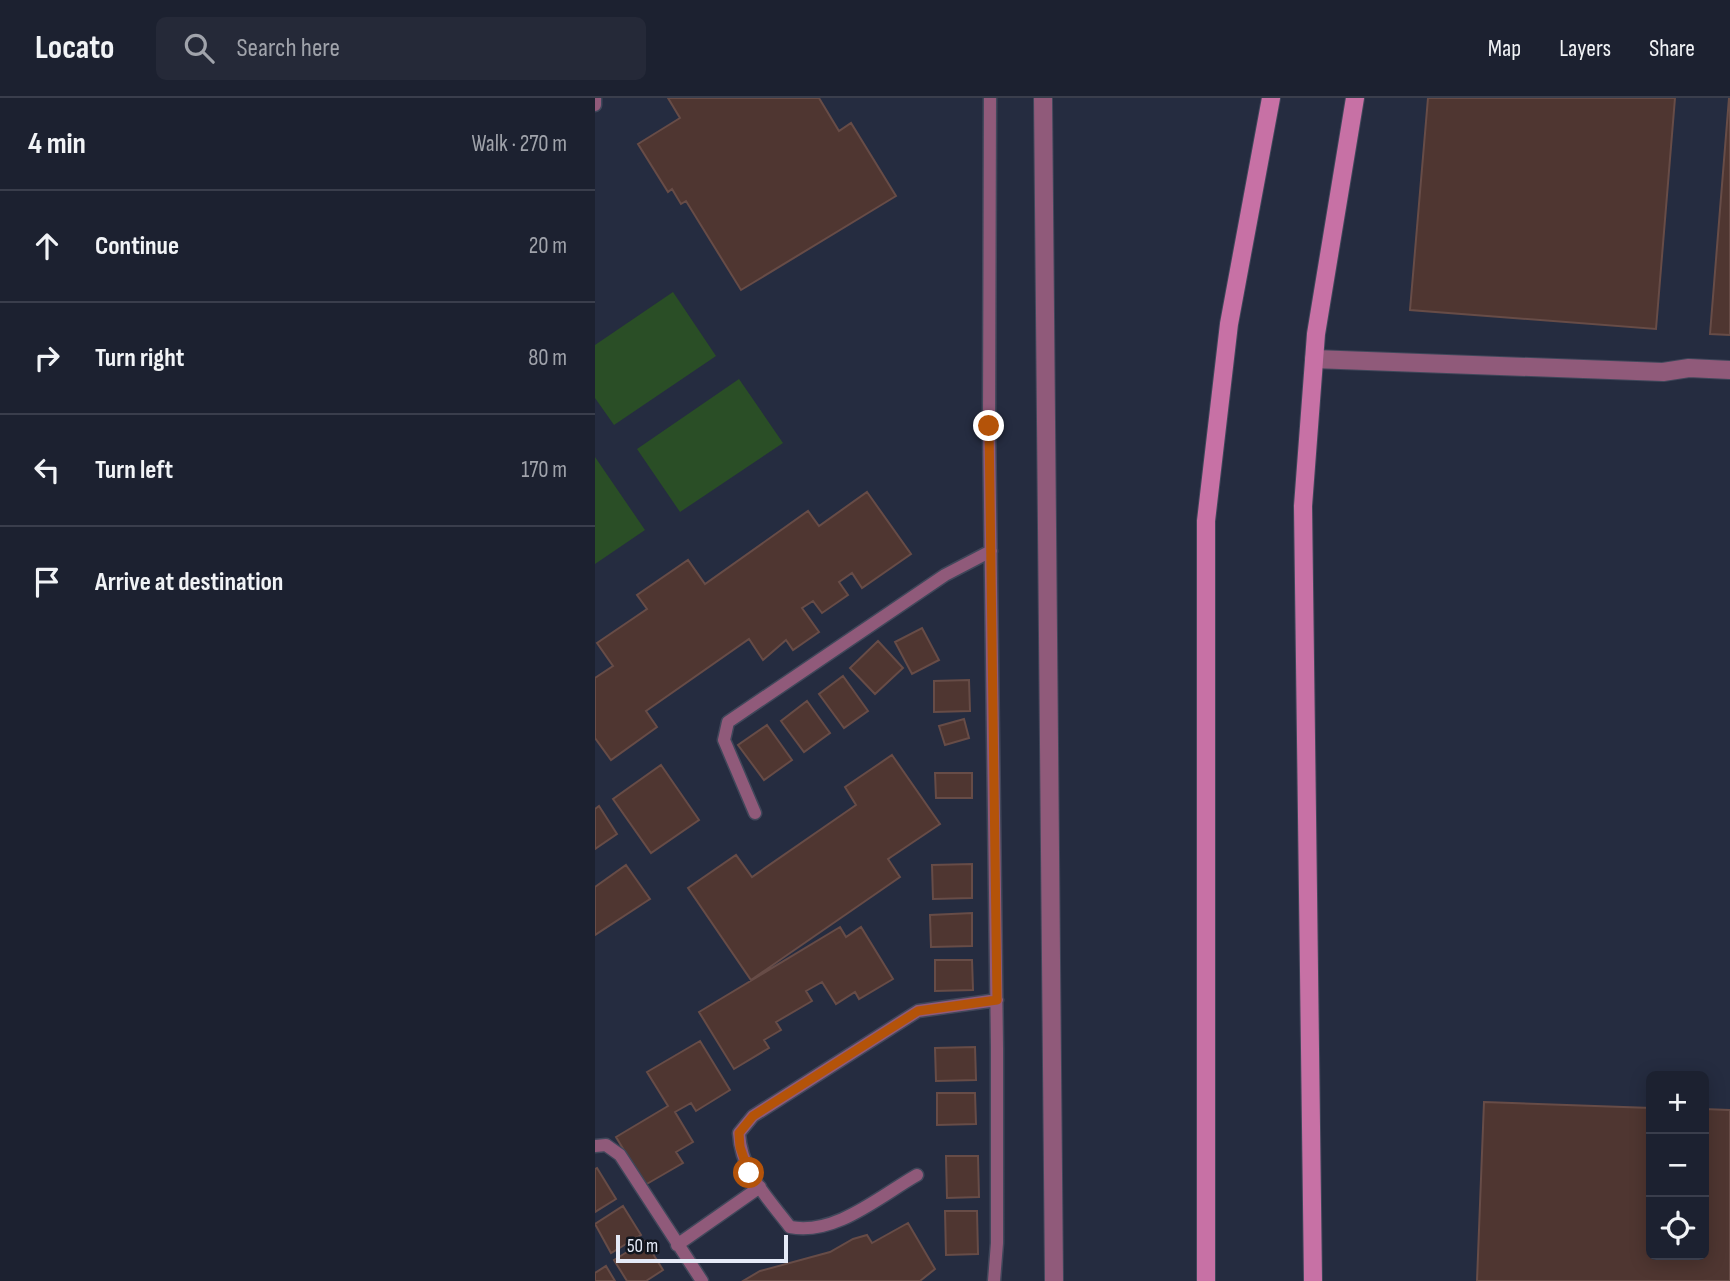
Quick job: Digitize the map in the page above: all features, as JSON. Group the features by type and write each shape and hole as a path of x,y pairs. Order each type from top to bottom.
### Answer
{"main road":[{"path":"1206,1281 1206,521 1229,324 1271,98"},
{"path":"1313,1281 1303,506 1314,359 1355,98"}],"street":[{"path":"1042,98 1054,1281"},
{"path":"1314,359 1663,372 1689,368 1730,370"}],"lane":[{"path":"595,98 595,105"},
{"path":"990,98 991,551 997,1000 997,1243 993,1281"},
{"path":"755,813 724,740 728,723 945,575 991,551"},
{"path":"917,1175 828,1226 806,1230 790,1227 749,1173 740,1147 739,1133 753,1116 918,1011 997,1000"},
{"path":"595,1146 606,1145 620,1155 702,1281"},
{"path":"677,1245 760,1187"}],"green space":[{"path":"673,292 716,356 614,425 595,398 595,345"},
{"path":"739,379 783,443 680,512 637,449"},
{"path":"595,457 645,530 595,564"}],"building":[{"path":"668,98 819,98 839,131 851,123 896,196 741,290 686,201 681,204 672,189 668,192 638,144 680,118"},
{"path":"1428,98 1675,98 1656,329 1410,310"},
{"path":"1730,98 1730,335 1710,334"},
{"path":"867,492 911,554 862,588 852,573 839,582 848,595 822,613 813,601 802,608 819,632 793,650 786,640 763,660 749,639 646,711 657,727 611,760 595,738 595,678 613,666 597,643 647,609 637,595 688,560 705,584 808,511 819,526"},
{"path":"922,628 939,660 912,674 895,642"},
{"path":"878,641 903,668 875,694 850,668"},
{"path":"843,676 868,711 844,728 819,694"},
{"path":"969,680 970,711 934,712 934,681"},
{"path":"807,701 830,733 804,752 781,721"},
{"path":"964,719 969,738 945,745 939,726"},
{"path":"767,725 792,760 764,780 738,745"},
{"path":"892,755 940,824 888,859 900,877 751,980 688,888 736,855 752,877 856,805 845,787"},
{"path":"661,765 699,820 651,853 613,799"},
{"path":"935,773 972,773 972,798 936,798"},
{"path":"599,806 617,834 595,849 595,809"},
{"path":"972,864 972,898 933,899 932,865"},
{"path":"626,865 650,899 595,935 595,887"},
{"path":"972,913 972,946 931,947 930,915"},
{"path":"840,927 846,937 861,927 893,979 859,999 855,992 836,1004 822,982 806,991 812,1001 776,1022 781,1030 764,1040 769,1048 734,1069 699,1012"},
{"path":"935,960 972,960 973,990 935,991"},
{"path":"700,1041 730,1090 696,1111 691,1103 675,1112 693,1142 676,1152 683,1163 645,1185 616,1137 668,1106 647,1072"},
{"path":"975,1047 976,1080 936,1081 935,1048"},
{"path":"937,1093 975,1093 976,1124 937,1125"},
{"path":"1484,1102 1646,1108 1646,1260 1709,1260 1709,1109 1730,1110 1730,1281 1477,1281"},
{"path":"946,1156 978,1156 979,1197 947,1198"},
{"path":"597,1168 616,1199 595,1212 595,1169"},
{"path":"623,1206 641,1235 611,1253 595,1224"},
{"path":"945,1211 977,1211 978,1254 946,1255"},
{"path":"908,1223 935,1269 920,1281 743,1281 760,1271 830,1252 853,1239 867,1235 872,1243"},
{"path":"645,1241 663,1270 646,1281 627,1281 614,1260"},
{"path":"606,1266 615,1281 595,1281 595,1273"}],"route":[{"path":"749,1173 740,1147 739,1133 753,1116 918,1011 997,1000 989,426"}]}
